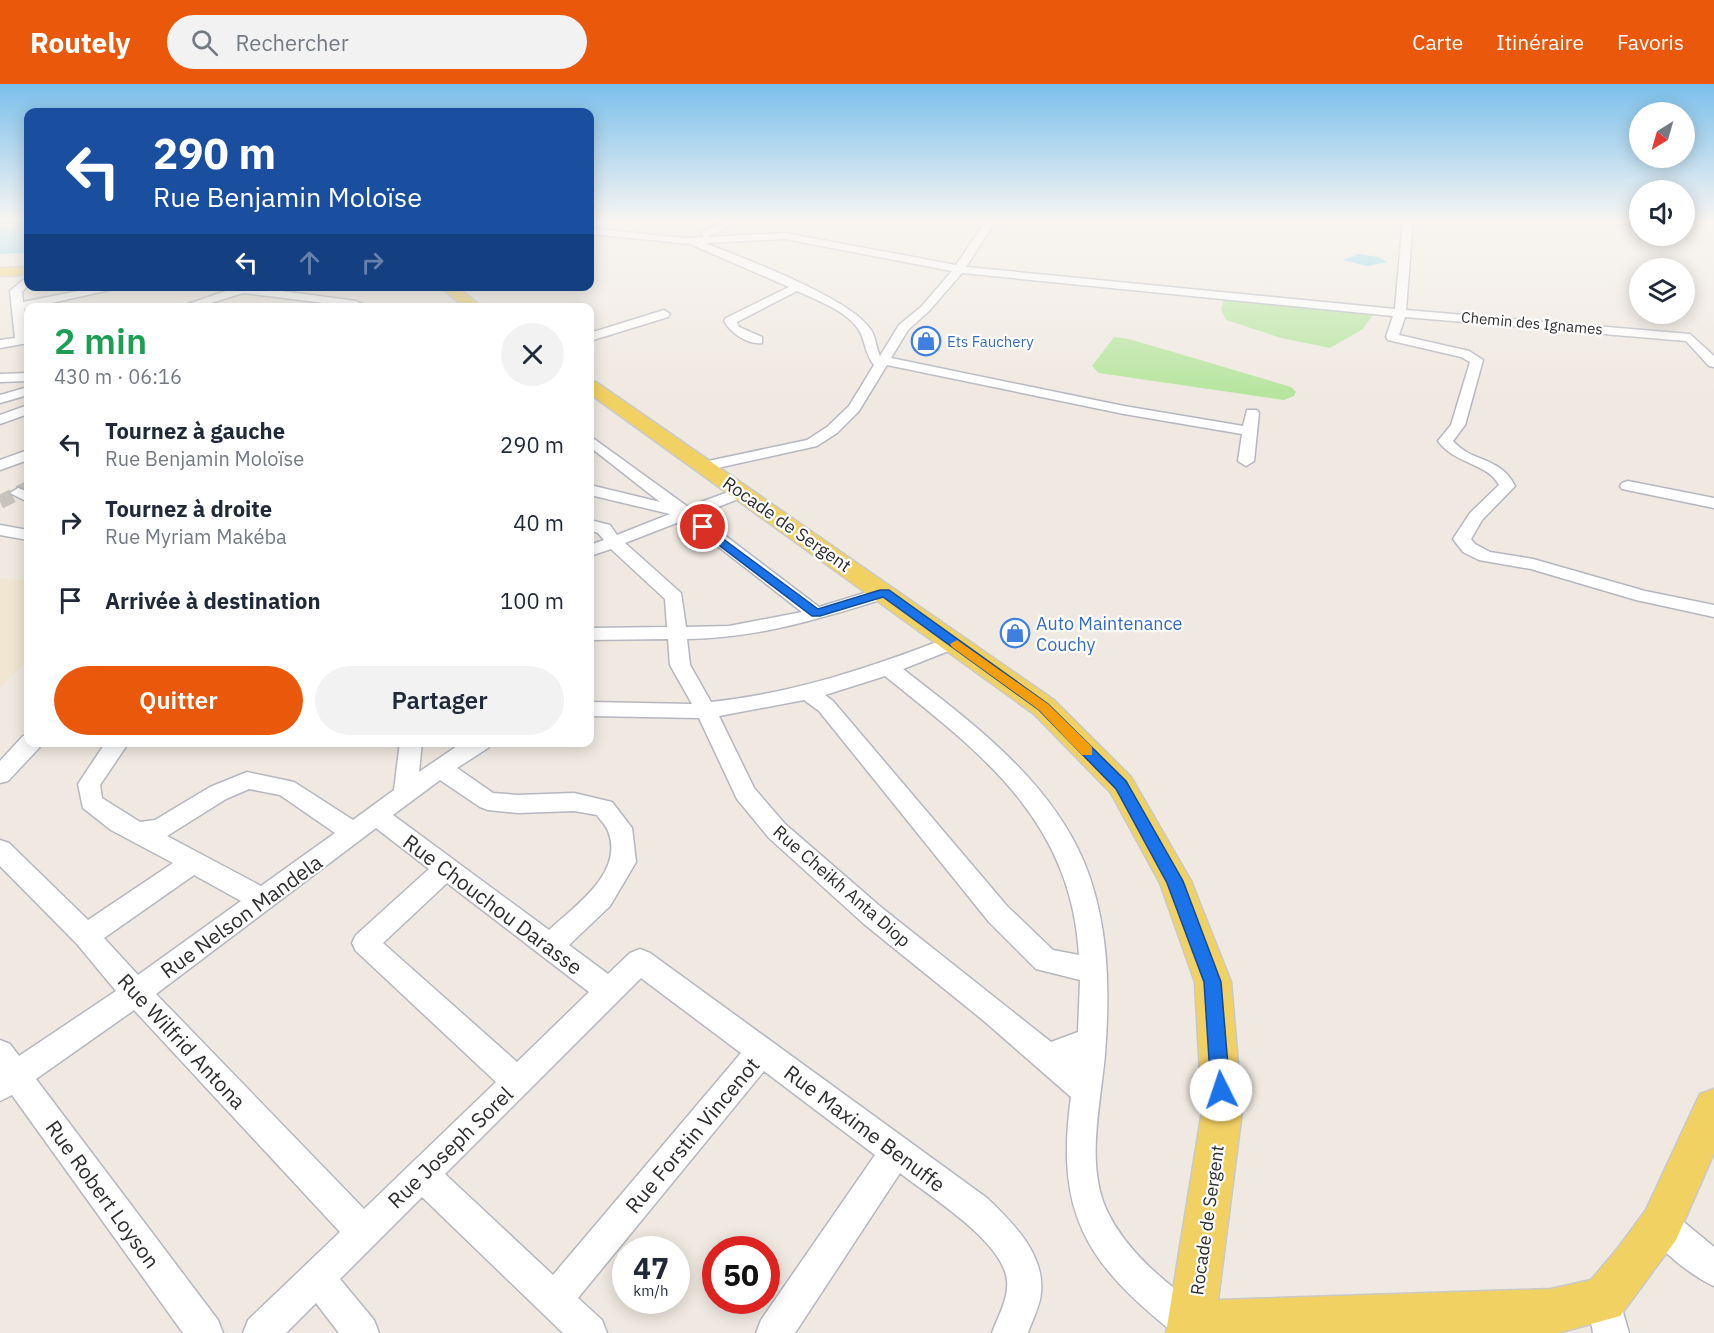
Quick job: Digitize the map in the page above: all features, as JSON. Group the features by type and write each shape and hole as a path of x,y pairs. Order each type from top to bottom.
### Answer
{"main road":[{"path":"452,291 465,303"},
{"name":"Rocade de Sergent","path":"594,389 1044,707 1121,785 1175,881 1213,982 1222,1111 1190,1329"},
{"path":"1190,1329 1551,1312 1607,1316 1661,1224 1714,1108"}],"street":[{"path":"776,277 850,315 866,331 872,354 883,363 1145,414 1250,431"},
{"path":"704,466 812,443 832,430 854,408 903,328 925,309 951,277"},
{"name":"Chemin des Ignames","path":"1036,277 1221,297 1714,340"},
{"path":"1404,277 1401,312 1392,337 1465,354 1477,360 1463,401 1463,416 1455,432 1445,441 1452,452 1499,471 1505,478 1507,486 1476,517 1462,539 1469,548 1485,556 1533,564 1642,596 1714,611"},
{"path":"0,294 16,291 24,283"},
{"path":"758,340 735,329 730,321 796,287"},
{"path":"16,291 16,307 24,336"},
{"path":"36,303 98,291"},
{"path":"199,303 243,291"},
{"path":"264,291 349,303"},
{"path":"16,307 24,305"},
{"path":"594,336 664,314"},
{"path":"1690,338 1714,363"},
{"path":"0,344 24,340"},
{"path":"0,378 24,377"},
{"path":"0,399 24,392"},
{"path":"0,420 24,411"},
{"path":"1246,461 1252,413"},
{"path":"594,443 816,614"},
{"path":"0,465 24,458"},
{"path":"1628,486 1714,503"},
{"path":"594,491 684,513"},
{"path":"594,550 742,492"},
{"name":"Rue Cheikh Anta Diop","path":"594,526 604,530 674,597 680,665 706,711 745,793 777,831 873,916 1087,1091"},
{"path":"0,530 24,534"},
{"path":"594,634 729,633 816,614 884,593"},
{"path":"594,709 706,711 772,703 889,669 954,642"},
{"path":"889,669 984,744 1040,807 1071,862 1092,934 1094,970 1095,1010 1081,1126 1081,1166 1088,1203 1096,1223 1122,1263 1190,1329"},
{"path":"808,693 826,706 998,914 1046,961 1094,970"},
{"path":"0,775 26,747"},
{"path":"115,747 89,784 91,802 119,823 195,861 261,899"},
{"path":"405,796 410,747"},
{"name":"Rue Nelson Mandela","path":"5,1072 136,993 440,768 472,747"},
{"path":"440,768 488,801 518,804 574,802 604,808 620,828 624,862 602,898 549,947"},
{"path":"138,832 160,829 218,793 247,780 286,788 354,833"},
{"name":"Rue Chouchou Darasse","path":"377,816 609,991"},
{"name":"Rue Wilfrid Antona","path":"0,850 86,936 136,993 363,1232"},
{"path":"86,936 195,861"},
{"path":"446,868 365,944 517,1081"},
{"name":"Rue Joseph Sorel","path":"261,1333 640,961"},
{"name":"Rue Maxime Benuffe","path":"640,961 975,1210 999,1233 1017,1257 1023,1274 1024,1293 1010,1333"},
{"path":"1047,1057 1075,1049 1092,1040"},
{"name":"Rue Forstin Vincenot","path":"553,1301 762,1051"},
{"name":"Rue Robert Loyson","path":"5,1072 205,1333"},
{"path":"774,1333 896,1151"},
{"path":"422,1175 589,1333"},
{"path":"1661,1224 1714,1269"},
{"path":"317,1277 361,1333"}],"shaded area":[{"path":"0,579 24,580 24,664 0,688"}],"green space":[{"path":"1224,299 1374,313 1363,329 1330,348 1281,338 1226,320 1221,309"},
{"path":"1114,337 1129,339 1291,387 1296,392 1294,396 1284,400 1099,373 1092,366"}],"tunnel":[{"path":"0,502 24,490"}],"slow traffic":[{"path":"957,644 1044,707 1087,751"}],"place":[{"name":"Ets Fauchery","path":"926,341"},
{"name":"Auto Maintenance Couchy","path":"1015,633"}],"route":[{"path":"703,527 816,614 884,593 1044,707 1121,785 1175,881 1213,982 1221,1090"}]}
